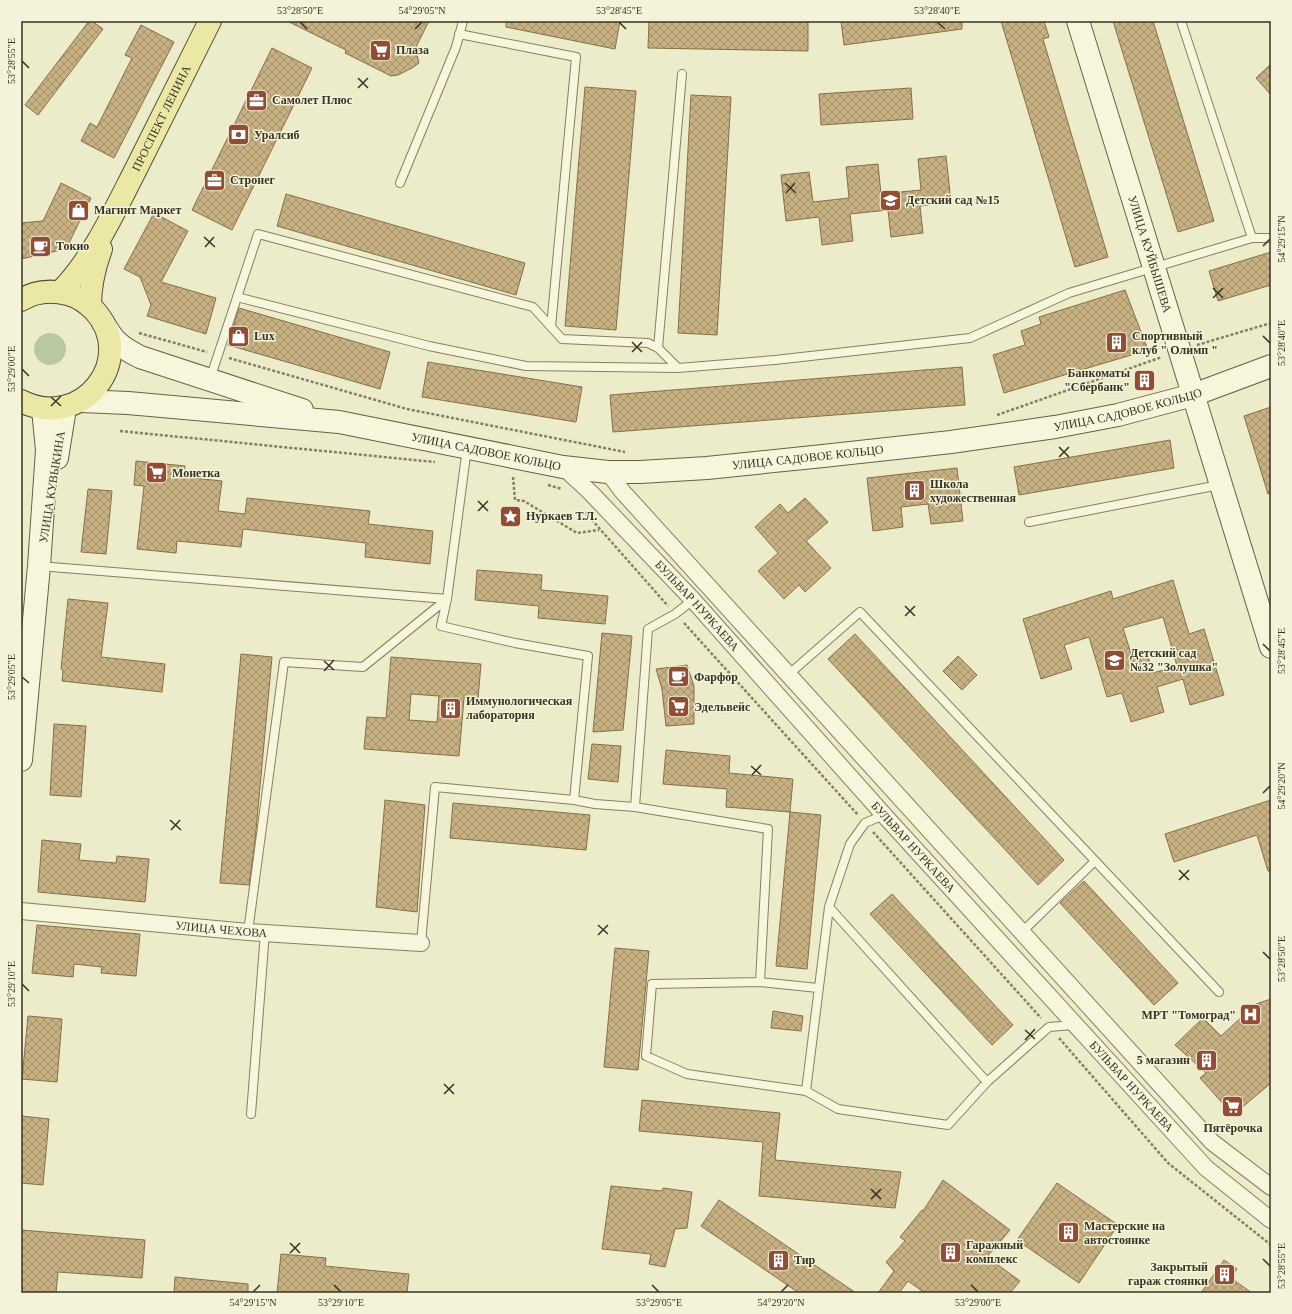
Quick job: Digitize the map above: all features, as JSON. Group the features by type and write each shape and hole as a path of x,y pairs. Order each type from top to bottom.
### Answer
{"main road":[{"name":"ПРОСПЕКТ ЛЕНИНА","path":"60,292 70,283 84,263 112,216 210,21"},
{"name":"УЛИЦА КУЙБЫШЕВА","path":"1078,21 1271,647"},
{"name":"ПРОСПЕКТ ЛЕНИНА","path":"90,306 90,294 94,268 112,216"},
{"path":"27,294 60,292 71,295 90,306 98,314 104,324 110,352 107,367 102,380 92,392 73,404 54,409 29,406"},
{"name":"УЛИЦА САДОВОЕ КОЛЬЦО","path":"104,324 113,339 124,348 140,357 339,422 466,456 608,472 640,472 707,468 951,442 1055,427 1118,415 1193,396 1271,366"},
{"name":"УЛИЦА САДОВОЕ КОЛЬЦО","path":"73,404 128,403 339,422"},
{"name":"УЛИЦА КУВЫКИНА","path":"39,566 73,404"},
{"name":"УЛИЦА КУВЫКИНА","path":"21,760 24,690 39,566 47,450 29,406"}],"street":[{"name":"БУЛЬВАР НУРКАЕВА","path":"563,467 590,492 693,600 884,815 1206,1168 1271,1220"},
{"name":"БУЛЬВАР НУРКАЕВА","path":"608,472 622,492 1212,1142 1271,1187"},
{"name":"УЛИЦА ЧЕХОВА","path":"21,911 248,932 421,943"}],"lane":[{"path":"400,183 456,47 462,21"},
{"path":"1182,21 1252,238"},
{"path":"459,34 576,57 551,327"},
{"path":"658,348 682,74"},
{"path":"210,380 258,234 533,307 562,339 648,343 658,348 678,368"},
{"path":"237,297 429,346 526,366 678,368 775,360 970,338 1069,292 1252,238 1271,238"},
{"path":"466,456 442,626 515,643 588,656 574,800"},
{"path":"1030,522 1221,485"},
{"path":"39,566 447,599"},
{"path":"248,932 284,662 363,667 447,599"},
{"path":"635,807 648,630 675,614 693,600"},
{"path":"788,675 860,612 1219,992"},
{"path":"421,943 435,787 635,807 768,829 760,982"},
{"path":"806,1091 829,907 850,844 865,823 884,815"},
{"path":"1022,932 1095,861"},
{"path":"829,907 987,1082"},
{"path":"251,1114 265,932"},
{"path":"818,988 760,982 652,984 646,1056 687,1074 806,1091 838,1109 948,1125 987,1082 1049,1026 1074,1024"}],"path":[{"path":"991,417 1179,351 1271,323"},
{"path":"133,331 407,409 630,452"},
{"path":"120,431 466,456"},
{"path":"513,474 515,500 524,500 577,533 600,529"},
{"path":"544,484 566,490"},
{"path":"580,507 675,614"},
{"path":"1049,1026 1168,1163 1271,1245"}],"green space":[{"path":"50,333 61,338 66,349 61,360 50,365 39,360 34,349 39,338"}],"building":[{"path":"89,21 92,21 103,29 38,115 25,105"},
{"name":"Плаза","path":"287,21 429,21 417,45 416,51 419,63 398,75 391,76 345,53 346,50"},
{"path":"506,21 620,21 615,49 506,27"},
{"path":"649,21 808,21 808,51 648,48"},
{"path":"841,21 962,21 962,29 844,45"},
{"path":"1001,21 1044,21 1049,37 1043,39 1108,257 1075,267"},
{"path":"1113,21 1153,21 1214,221 1178,232"},
{"path":"141,25 174,42 114,158 81,141 90,123 97,127 132,58 125,55"},
{"path":"272,48 312,68 232,230 192,210"},
{"path":"1271,64 1271,95 1256,78"},
{"path":"585,87 636,91 616,330 565,326"},
{"path":"911,88 913,119 821,125 819,94"},
{"path":"691,95 731,97 717,335 678,333"},
{"name":"Детский сад №15","path":"946,156 951,202 920,206 923,233 891,237 888,210 850,214 853,241 822,245 819,217 786,221 781,175 809,172 813,202 849,198 846,167 878,164 881,194 921,190 918,159"},
{"path":"61,183 91,198 66,249 21,259 21,223 43,221"},
{"path":"286,194 525,263 516,295 277,226"},
{"path":"154,213 188,231 161,282 216,298 206,334 147,316 151,305 140,277 124,269"},
{"path":"1271,252 1271,285 1218,301 1209,271"},
{"name":"Спортивный клуб \" Олимп \"","path":"1125,290 1148,350 1004,393 993,355 1025,345 1021,331 1041,324 1039,317"},
{"path":"239,308 390,352 380,389 228,345"},
{"path":"428,362 582,387 576,422 422,397"},
{"path":"962,367 965,405 613,432 610,395"},
{"path":"1271,407 1271,493 1268,494 1244,416"},
{"path":"1170,440 1174,468 1019,495 1014,467"},
{"path":"136,461 185,466 184,477 222,481 218,511 245,514 247,498 370,511 368,524 433,531 430,564 365,557 366,543 243,529 241,547 177,541 176,553 137,549 144,486 134,485"},
{"name":"Школа художественная","path":"957,468 963,521 931,524 928,504 901,507 903,527 873,531 867,478"},
{"path":"88,489 112,491 106,554 81,552"},
{"path":"805,498 828,522 806,541 831,568 805,592 799,585 784,599 758,571 778,553 755,527 780,504 788,513"},
{"path":"477,570 542,575 541,590 608,596 605,624 538,618 539,606 475,600"},
{"path":"1173,580 1189,634 1204,629 1224,695 1190,705 1183,679 1157,687 1164,712 1131,722 1122,693 1107,697 1089,637 1064,645 1072,669 1041,679 1023,619 1111,591 1113,599","holes":["1163,617 1177,666 1153,673 1147,653 1132,657 1123,628"]},
{"path":"68,599 108,603 101,657 165,664 162,692 62,681 63,670 61,669"},
{"path":"602,633 632,636 623,730 593,732"},
{"path":"855,634 1064,860 1038,885 828,659"},
{"path":"241,654 272,657 255,841 249,885 220,883"},
{"path":"958,656 977,675 962,690 943,671"},
{"name":"Иммунологическая лаборатория","path":"391,657 481,664 478,699 464,698 459,756 364,749 367,717 386,718","holes":["411,694 439,696 437,722 409,720"]},
{"name":"Эдельвейс","path":"687,665 694,686 694,724 666,726 662,689 656,669"},
{"path":"54,724 86,726 81,797 50,795"},
{"path":"592,744 621,746 618,782 588,779"},
{"path":"666,750 730,756 729,773 793,779 790,812 726,807 727,789 663,784"},
{"path":"385,800 425,805 417,912 376,907"},
{"path":"1271,800 1271,871 1268,871 1257,835 1174,862 1165,834"},
{"path":"453,803 590,815 586,850 450,838"},
{"path":"790,812 821,815 807,969 776,966"},
{"path":"42,840 81,844 79,860 116,863 117,856 149,859 145,902 38,892"},
{"path":"1084,881 1178,983 1154,1005 1060,903"},
{"path":"892,894 1013,1025 992,1045 870,914"},
{"path":"37,925 140,934 136,976 101,973 102,967 74,964 73,977 32,973"},
{"path":"615,948 649,951 638,1070 604,1067"},
{"name":"5 магазин","path":"1271,999 1271,1083 1233,1115 1200,1078 1206,1073 1175,1045 1203,1018 1221,1036 1256,1004"},
{"path":"773,1011 803,1016 801,1031 771,1028"},
{"path":"28,1016 62,1019 57,1082 22,1079"},
{"path":"642,1100 780,1113 775,1160 901,1172 895,1208 759,1196 763,1142 639,1131"},
{"path":"21,1116 49,1119 43,1185 21,1183"},
{"path":"943,1180 1010,1230 987,1257 1020,1281 1010,1293 925,1293 908,1281 899,1293 878,1293 894,1271 886,1262 905,1241 900,1237 922,1210 923,1211"},
{"name":"Мастерские на автостоянке","path":"1057,1183 1118,1225 1079,1283 1017,1240"},
{"path":"611,1186 662,1191 663,1188 692,1192 687,1228 675,1229 665,1267 649,1264 651,1254 602,1249"},
{"name":"Тир","path":"719,1200 856,1293 799,1293 701,1226"},
{"path":"21,1230 145,1240 142,1278 58,1272 56,1293 21,1293"},
{"path":"281,1254 326,1258 325,1266 409,1274 407,1293 277,1293"},
{"name":"Закрытый гараж стоянки","path":"1224,1260 1237,1269 1231,1278 1252,1293 1201,1293"},
{"path":"175,1277 248,1284 248,1293 174,1293"}],"place":[{"name":"Плаза","path":"381,50"},
{"name":"Самолет Плюс","path":"256,100"},
{"name":"Уралсиб","path":"238,135"},
{"name":"Стронег","path":"215,180"},
{"name":"Детский сад №15","path":"891,200"},
{"name":"Магнит Маркет","path":"78,210"},
{"name":"Токио","path":"41,246"},
{"name":"Lux","path":"239,336"},
{"name":"Спортивный клуб \" Олимп \"","path":"1117,343"},
{"name":"Банкоматы \"Сбербанк\"","path":"1145,380"},
{"name":"Монетка","path":"157,473"},
{"name":"Школа художественная","path":"914,491"},
{"name":"Нуркаев Т.Л.","path":"510,516"},
{"name":"Детский сад №32 \"Золушка\"","path":"1115,660"},
{"name":"Фарфор","path":"678,677"},
{"name":"Эдельвейс","path":"679,707"},
{"name":"Иммунологическая лаборатория","path":"451,708"},
{"name":"МРТ \"Томоград\"","path":"1251,1015"},
{"name":"5 магазин","path":"1206,1060"},
{"name":"Пятёрочка","path":"1233,1107"},
{"name":"Мастерские на автостоянке","path":"1068,1233"},
{"name":"Гаражный комплекс","path":"950,1252"},
{"name":"Тир","path":"779,1260"},
{"name":"Закрытый гараж стоянки","path":"1224,1274"}]}
